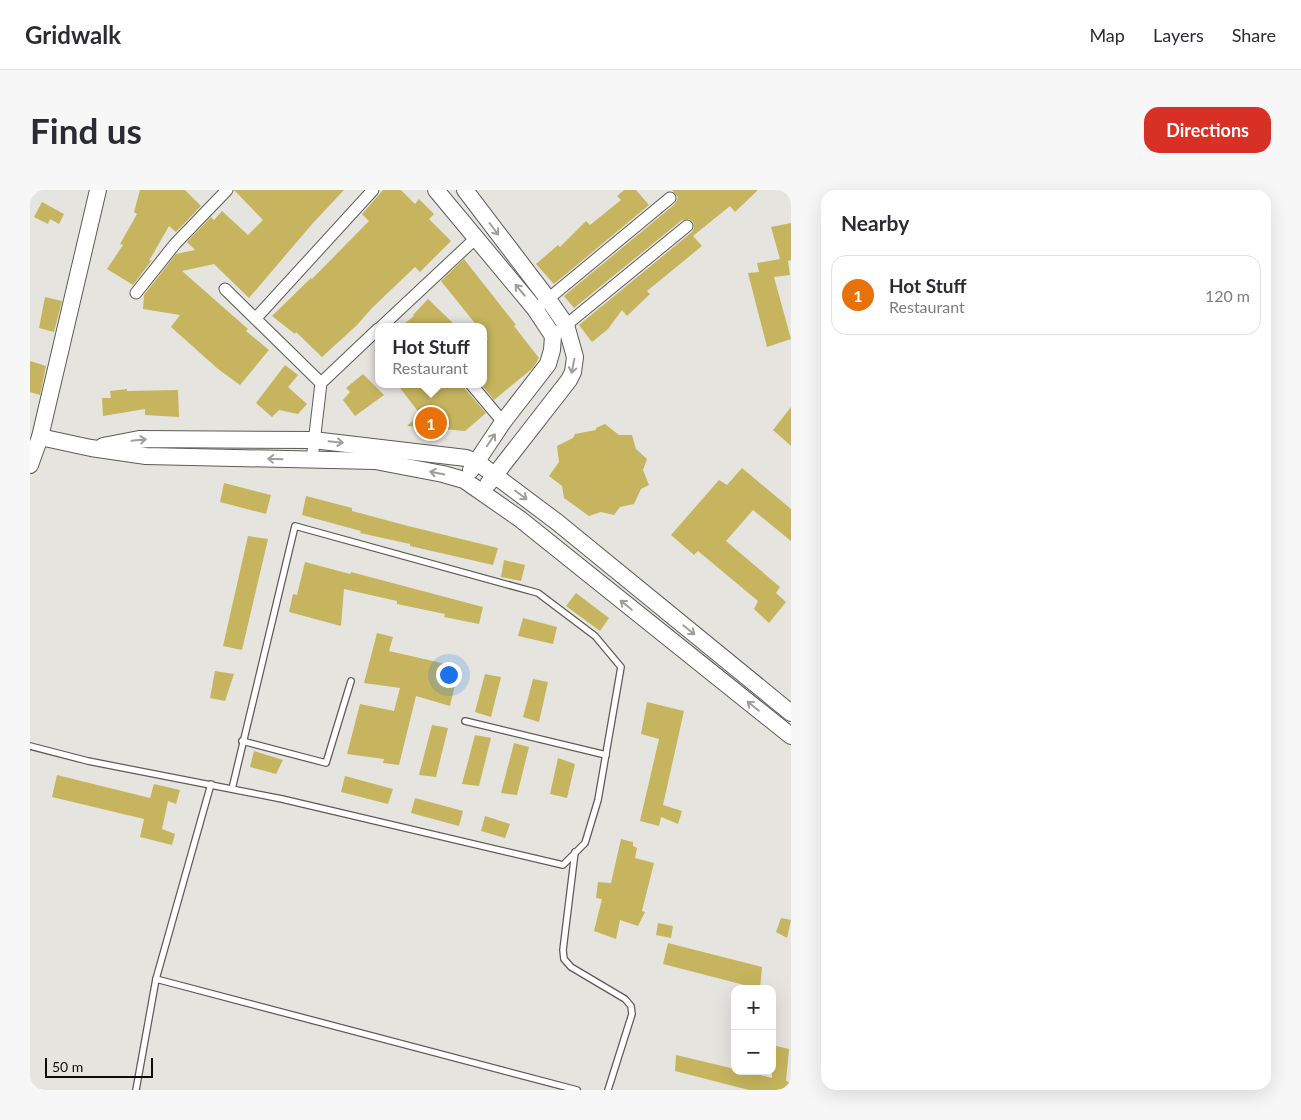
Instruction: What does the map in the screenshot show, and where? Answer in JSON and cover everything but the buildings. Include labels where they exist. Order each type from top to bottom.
[{"type":"street","points":[[30,463],[40,437],[98,190]]},
{"type":"street","points":[[256,318],[373,190]]},
{"type":"street","points":[[436,190],[476,238],[566,326],[575,357],[573,372],[569,380],[494,475],[483,493]]},
{"type":"street","points":[[464,480],[504,422],[548,364],[552,350],[552,336],[542,304],[465,190]]},
{"type":"street","points":[[136,293],[175,244],[223,191]]},
{"type":"street","points":[[542,304],[670,198]]},
{"type":"street","points":[[552,336],[686,226]]},
{"type":"street","points":[[385,323],[476,238]]},
{"type":"street","points":[[225,289],[320,383]]},
{"type":"street","points":[[312,460],[320,383],[375,333]]},
{"type":"street","points":[[474,388],[504,422]]},
{"type":"street","points":[[40,437],[91,448],[146,456],[375,461],[464,480],[520,519],[791,736]]},
{"type":"street","points":[[91,448],[139,439],[314,440],[459,456],[476,462],[557,522],[791,713]]},
{"type":"street","points":[[725,684],[737,669]]},
{"type":"lane","points":[[30,746],[88,761],[212,784],[232,789],[563,865],[585,843],[598,800],[621,667],[595,636],[538,593],[295,526],[232,789]]},
{"type":"lane","points":[[242,741],[326,763],[351,681]]},
{"type":"lane","points":[[465,721],[606,755]]},
{"type":"lane","points":[[136,1090],[156,979],[212,784]]},
{"type":"lane","points":[[575,852],[563,950],[564,959],[570,966],[625,999],[631,1006],[632,1014],[608,1090]]},
{"type":"lane","points":[[156,979],[577,1090]]},
{"type":"place","name":"Hot Stuff","points":[[431,423]]}]
